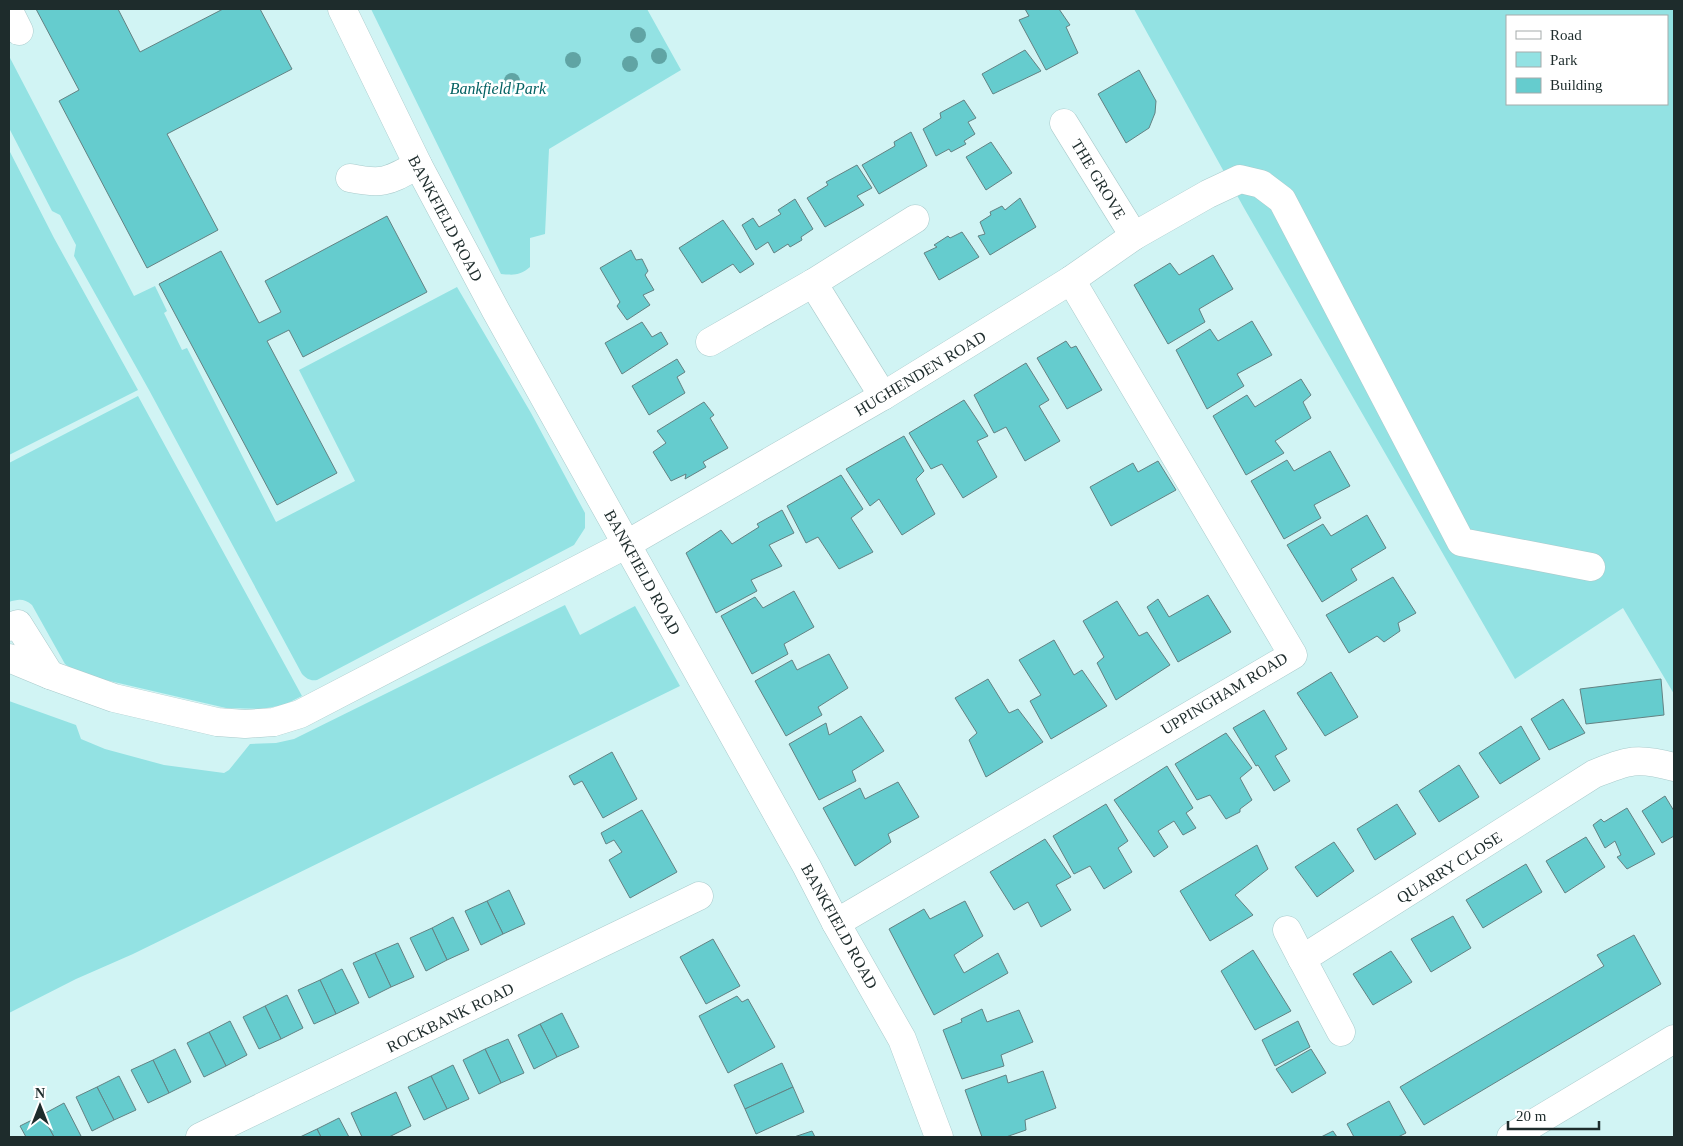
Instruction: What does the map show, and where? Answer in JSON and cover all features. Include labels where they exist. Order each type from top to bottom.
[{"type":"street","name":"BANKFIELD ROAD","points":[[342,9],[418,165],[496,311],[803,858],[836,923],[902,1039],[939,1137]]},
{"type":"street","name":"THE GROVE","points":[[1064,123],[1134,236]]},
{"type":"street","points":[[350,178],[372,182],[390,180],[418,165]]},
{"type":"street","name":"HUGHENDEN ROAD","points":[[9,658],[114,698],[217,722],[246,724],[274,722],[300,714],[627,544],[882,396],[1071,280],[1134,236],[1208,194],[1240,179],[1261,184],[1282,200],[1461,542],[1591,567]]},
{"type":"street","points":[[710,342],[813,282],[915,219]]},
{"type":"street","name":"UPPINGHAM ROAD","points":[[836,923],[1293,655],[1071,280]]},
{"type":"street","points":[[813,282],[882,396]]},
{"type":"street","points":[[9,627],[18,624],[50,675]]},
{"type":"street","name":"QUARRY CLOSE","points":[[1302,959],[1594,774],[1623,762],[1649,760],[1674,766]]},
{"type":"street","name":"ROCKBANK ROAD","points":[[200,1137],[699,896]]},
{"type":"street","points":[[1287,930],[1342,1032]]},
{"type":"street","points":[[1511,1137],[1674,1039]]},
{"type":"green space","name":"Bankfield Park","points":[[371,9],[647,9],[681,70],[549,149],[545,234],[530,238],[530,267],[516,274],[501,274]]},
{"type":"green space","points":[[1134,9],[1674,9],[1674,694],[1623,608],[1515,679],[1244,208]]},
{"type":"green space","points":[[9,56],[134,296],[155,286],[167,311],[164,313],[182,350],[187,348],[276,522],[355,481],[299,370],[457,287],[531,413],[585,513],[585,528],[574,545],[317,680],[310,680],[305,677],[74,256],[76,245],[60,215],[52,211],[9,128]]},
{"type":"green space","points":[[9,150],[54,238],[138,390],[9,455]]},
{"type":"green space","points":[[138,396],[302,696],[284,705],[261,709],[226,708],[101,679],[72,669],[65,664],[32,605],[21,600],[9,602],[9,463]]},
{"type":"green space","points":[[565,605],[580,635],[635,606],[680,686],[9,1013],[9,701],[76,725],[81,739],[105,749],[164,765],[224,773],[229,770],[250,744],[276,743],[294,739]]},
{"type":"building","points":[[36,9],[118,9],[140,52],[223,9],[260,9],[292,69],[167,134],[218,230],[147,268],[59,101],[79,90]]},
{"type":"building","points":[[1025,9],[1059,9],[1070,25],[1066,27],[1078,53],[1046,70],[1019,20],[1029,16]]},
{"type":"building","points":[[1025,50],[1041,71],[993,94],[982,74]]},
{"type":"building","points":[[1139,70],[1156,101],[1155,113],[1149,128],[1126,143],[1098,94]]},
{"type":"building","points":[[964,100],[976,118],[968,122],[975,134],[964,141],[966,144],[951,152],[949,149],[936,156],[923,129],[941,118],[940,113]]},
{"type":"building","points":[[911,132],[927,166],[879,194],[862,165],[895,146],[894,142]]},
{"type":"building","points":[[991,142],[1012,173],[986,190],[966,157]]},
{"type":"building","points":[[857,165],[872,188],[857,196],[864,205],[825,227],[807,198],[828,185],[826,182]]},
{"type":"building","points":[[1020,198],[1036,227],[990,255],[978,236],[985,234],[980,222],[991,215],[990,212],[1002,206],[1005,210]]},
{"type":"building","points":[[795,199],[813,229],[801,237],[802,240],[790,247],[788,244],[774,253],[768,242],[756,250],[742,225],[753,218],[759,227],[781,214],[778,210]]},
{"type":"building","points":[[387,216],[427,292],[303,357],[289,330],[267,341],[337,473],[277,505],[159,284],[221,251],[259,323],[281,312],[265,281]]},
{"type":"building","points":[[723,220],[754,264],[740,273],[733,264],[702,283],[679,248]]},
{"type":"building","points":[[962,232],[979,257],[939,280],[924,253],[937,247],[934,245],[948,236],[950,238]]},
{"type":"building","points":[[631,250],[636,260],[642,259],[648,271],[645,275],[654,290],[643,295],[650,305],[627,320],[617,306],[620,302],[600,268]]},
{"type":"building","points":[[1213,255],[1233,289],[1199,309],[1205,322],[1168,344],[1134,285],[1170,263],[1179,275]]},
{"type":"building","points":[[1252,321],[1272,355],[1237,374],[1244,386],[1207,409],[1176,350],[1210,329],[1218,341]]},
{"type":"building","points":[[642,322],[652,337],[661,332],[668,344],[622,374],[605,343]]},
{"type":"building","points":[[1066,341],[1071,348],[1076,346],[1102,390],[1067,409],[1037,358]]},
{"type":"building","points":[[677,359],[685,372],[677,377],[685,393],[649,415],[632,386]]},
{"type":"building","points":[[1026,363],[1049,400],[1039,406],[1060,441],[1025,461],[1006,427],[994,433],[974,395]]},
{"type":"building","points":[[1301,379],[1311,395],[1303,402],[1311,418],[1275,441],[1284,453],[1246,475],[1213,416],[1247,395],[1255,407]]},
{"type":"building","points":[[964,400],[988,436],[977,441],[997,477],[963,498],[942,464],[931,469],[909,433]]},
{"type":"building","points":[[704,402],[714,415],[710,418],[728,448],[703,462],[706,467],[685,479],[686,474],[671,481],[653,452],[666,443],[657,431]]},
{"type":"building","points":[[904,436],[924,471],[916,479],[935,514],[902,535],[879,499],[870,506],[846,469]]},
{"type":"building","points":[[1330,451],[1350,486],[1314,505],[1321,518],[1284,539],[1251,481],[1287,460],[1294,471]]},
{"type":"building","points":[[1158,461],[1176,490],[1111,526],[1090,487],[1133,463],[1138,472]]},
{"type":"building","points":[[841,475],[863,509],[851,518],[873,552],[839,569],[818,537],[806,543],[787,506]]},
{"type":"building","points":[[782,510],[794,533],[769,545],[782,566],[751,580],[757,591],[716,613],[686,553],[721,530],[732,544],[759,527],[757,524]]},
{"type":"building","points":[[1367,515],[1386,548],[1351,569],[1357,580],[1322,602],[1287,545],[1323,524],[1331,536]]},
{"type":"building","points":[[1393,577],[1416,613],[1398,623],[1400,631],[1384,642],[1377,636],[1349,653],[1326,615]]},
{"type":"building","points":[[794,591],[814,627],[784,644],[788,654],[752,674],[721,616],[755,597],[763,608]]},
{"type":"building","points":[[1208,595],[1231,632],[1178,662],[1147,607],[1158,599],[1169,617]]},
{"type":"building","points":[[1117,601],[1139,636],[1147,632],[1170,665],[1116,700],[1097,663],[1104,657],[1083,621]]},
{"type":"building","points":[[1054,640],[1074,675],[1082,670],[1107,706],[1051,739],[1030,701],[1041,695],[1019,660]]},
{"type":"building","points":[[829,654],[848,688],[818,707],[822,715],[786,736],[755,681],[792,660],[797,670]]},
{"type":"building","points":[[1331,672],[1358,717],[1325,736],[1297,693]]},
{"type":"building","points":[[988,679],[1009,713],[1018,709],[1043,742],[986,777],[969,740],[977,733],[955,698]]},
{"type":"building","points":[[1661,679],[1664,715],[1586,724],[1580,689]]},
{"type":"building","points":[[1563,699],[1585,733],[1549,750],[1531,719]]},
{"type":"building","points":[[1264,710],[1287,749],[1275,756],[1290,781],[1274,791],[1233,728]]},
{"type":"building","points":[[861,716],[884,751],[852,771],[856,781],[819,800],[789,744],[826,723],[829,735]]},
{"type":"building","points":[[1521,726],[1540,759],[1500,784],[1479,753]]},
{"type":"building","points":[[1226,733],[1252,768],[1240,778],[1252,800],[1240,809],[1240,812],[1226,819],[1210,795],[1197,800],[1175,764]]},
{"type":"building","points":[[612,752],[637,799],[603,818],[582,781],[574,785],[569,776]]},
{"type":"building","points":[[1459,765],[1479,797],[1439,822],[1419,791]]},
{"type":"building","points":[[1167,766],[1193,808],[1186,813],[1196,828],[1183,835],[1174,821],[1158,831],[1168,847],[1154,857],[1114,800]]},
{"type":"building","points":[[898,782],[919,817],[888,834],[891,842],[855,866],[823,808],[860,788],[865,799]]},
{"type":"building","points":[[1665,796],[1674,811],[1674,836],[1662,843],[1642,811]]},
{"type":"building","points":[[1106,804],[1128,841],[1118,848],[1132,872],[1104,889],[1090,866],[1074,874],[1053,836]]},
{"type":"building","points":[[1397,804],[1416,834],[1375,860],[1357,829]]},
{"type":"building","points":[[1627,808],[1655,854],[1627,869],[1617,857],[1621,855],[1615,841],[1605,848],[1593,825],[1601,819],[1604,822]]},
{"type":"building","points":[[642,810],[677,872],[630,898],[609,860],[622,852],[614,840],[606,844],[601,833]]},
{"type":"building","points":[[1586,837],[1605,867],[1565,893],[1546,861]]},
{"type":"building","points":[[1045,839],[1071,877],[1056,885],[1071,910],[1041,927],[1028,902],[1014,910],[990,872]]},
{"type":"building","points":[[1334,842],[1354,871],[1317,897],[1295,867]]},
{"type":"building","points":[[1257,845],[1268,869],[1235,895],[1253,915],[1210,941],[1180,891]]},
{"type":"building","points":[[1526,864],[1542,892],[1483,928],[1466,900]]},
{"type":"building","points":[[509,890],[525,924],[503,934],[487,901]]},
{"type":"building","points":[[487,901],[503,934],[481,945],[465,911]]},
{"type":"building","points":[[965,901],[983,936],[954,955],[964,973],[998,953],[1008,973],[934,1015],[889,929],[924,909],[930,919]]},
{"type":"building","points":[[1453,916],[1471,948],[1431,972],[1411,939]]},
{"type":"building","points":[[453,917],[469,950],[447,960],[432,928]]},
{"type":"building","points":[[432,928],[447,960],[426,971],[410,938]]},
{"type":"building","points":[[1634,935],[1661,984],[1424,1125],[1400,1087],[1604,966],[1597,955]]},
{"type":"building","points":[[713,939],[740,986],[706,1004],[680,957]]},
{"type":"building","points":[[398,943],[414,977],[391,987],[375,953]]},
{"type":"building","points":[[1253,950],[1291,1011],[1255,1030],[1221,971]]},
{"type":"building","points":[[1391,951],[1412,982],[1373,1005],[1353,974]]},
{"type":"building","points":[[375,953],[391,987],[369,998],[353,963]]},
{"type":"building","points":[[342,969],[359,1003],[336,1014],[320,980]]},
{"type":"building","points":[[320,980],[336,1014],[314,1024],[298,990]]},
{"type":"building","points":[[287,995],[303,1028],[281,1039],[265,1006]]},
{"type":"building","points":[[737,996],[742,1002],[748,999],[775,1047],[728,1073],[699,1016]]},
{"type":"building","points":[[265,1006],[281,1039],[259,1049],[243,1017]]},
{"type":"building","points":[[982,1009],[987,1022],[1019,1010],[1033,1042],[1001,1055],[1004,1066],[962,1079],[943,1030],[962,1022],[961,1019]]},
{"type":"building","points":[[562,1013],[579,1047],[557,1057],[540,1024]]},
{"type":"building","points":[[230,1021],[247,1055],[226,1066],[209,1032]]},
{"type":"building","points":[[1298,1021],[1310,1047],[1275,1066],[1262,1040]]},
{"type":"building","points":[[540,1024],[557,1057],[534,1069],[518,1035]]},
{"type":"building","points":[[209,1032],[226,1066],[204,1077],[187,1043]]},
{"type":"building","points":[[508,1039],[524,1073],[501,1083],[485,1049]]},
{"type":"building","points":[[175,1049],[191,1082],[169,1093],[153,1060]]},
{"type":"building","points":[[485,1049],[501,1083],[479,1094],[463,1060]]},
{"type":"building","points":[[1311,1049],[1326,1073],[1292,1093],[1276,1069]]},
{"type":"building","points":[[153,1060],[169,1093],[148,1103],[131,1070]]},
{"type":"building","points":[[782,1063],[793,1087],[745,1109],[734,1085]]},
{"type":"building","points":[[453,1065],[469,1099],[447,1109],[431,1076]]},
{"type":"building","points":[[1043,1071],[1056,1108],[1025,1120],[1026,1130],[1006,1137],[982,1137],[965,1090],[1006,1075],[1008,1083]]},
{"type":"building","points":[[119,1076],[136,1110],[114,1120],[97,1087]]},
{"type":"building","points":[[431,1076],[447,1109],[424,1120],[408,1087]]},
{"type":"building","points":[[97,1087],[114,1120],[92,1131],[76,1097]]},
{"type":"building","points":[[793,1087],[804,1112],[756,1134],[745,1109]]},
{"type":"building","points":[[396,1092],[411,1126],[389,1137],[362,1137],[351,1113]]},
{"type":"building","points":[[1389,1101],[1406,1133],[1398,1137],[1354,1137],[1347,1124]]},
{"type":"building","points":[[64,1103],[81,1136],[79,1137],[54,1137],[42,1115]]},
{"type":"building","points":[[42,1115],[54,1137],[26,1137],[20,1126]]},
{"type":"building","points":[[339,1118],[349,1137],[321,1137],[317,1129]]},
{"type":"building","points":[[317,1129],[321,1137],[300,1137]]},
{"type":"building","points":[[812,1131],[815,1137],[794,1137]]},
{"type":"building","points":[[1333,1131],[1337,1137],[1321,1137]]}]
